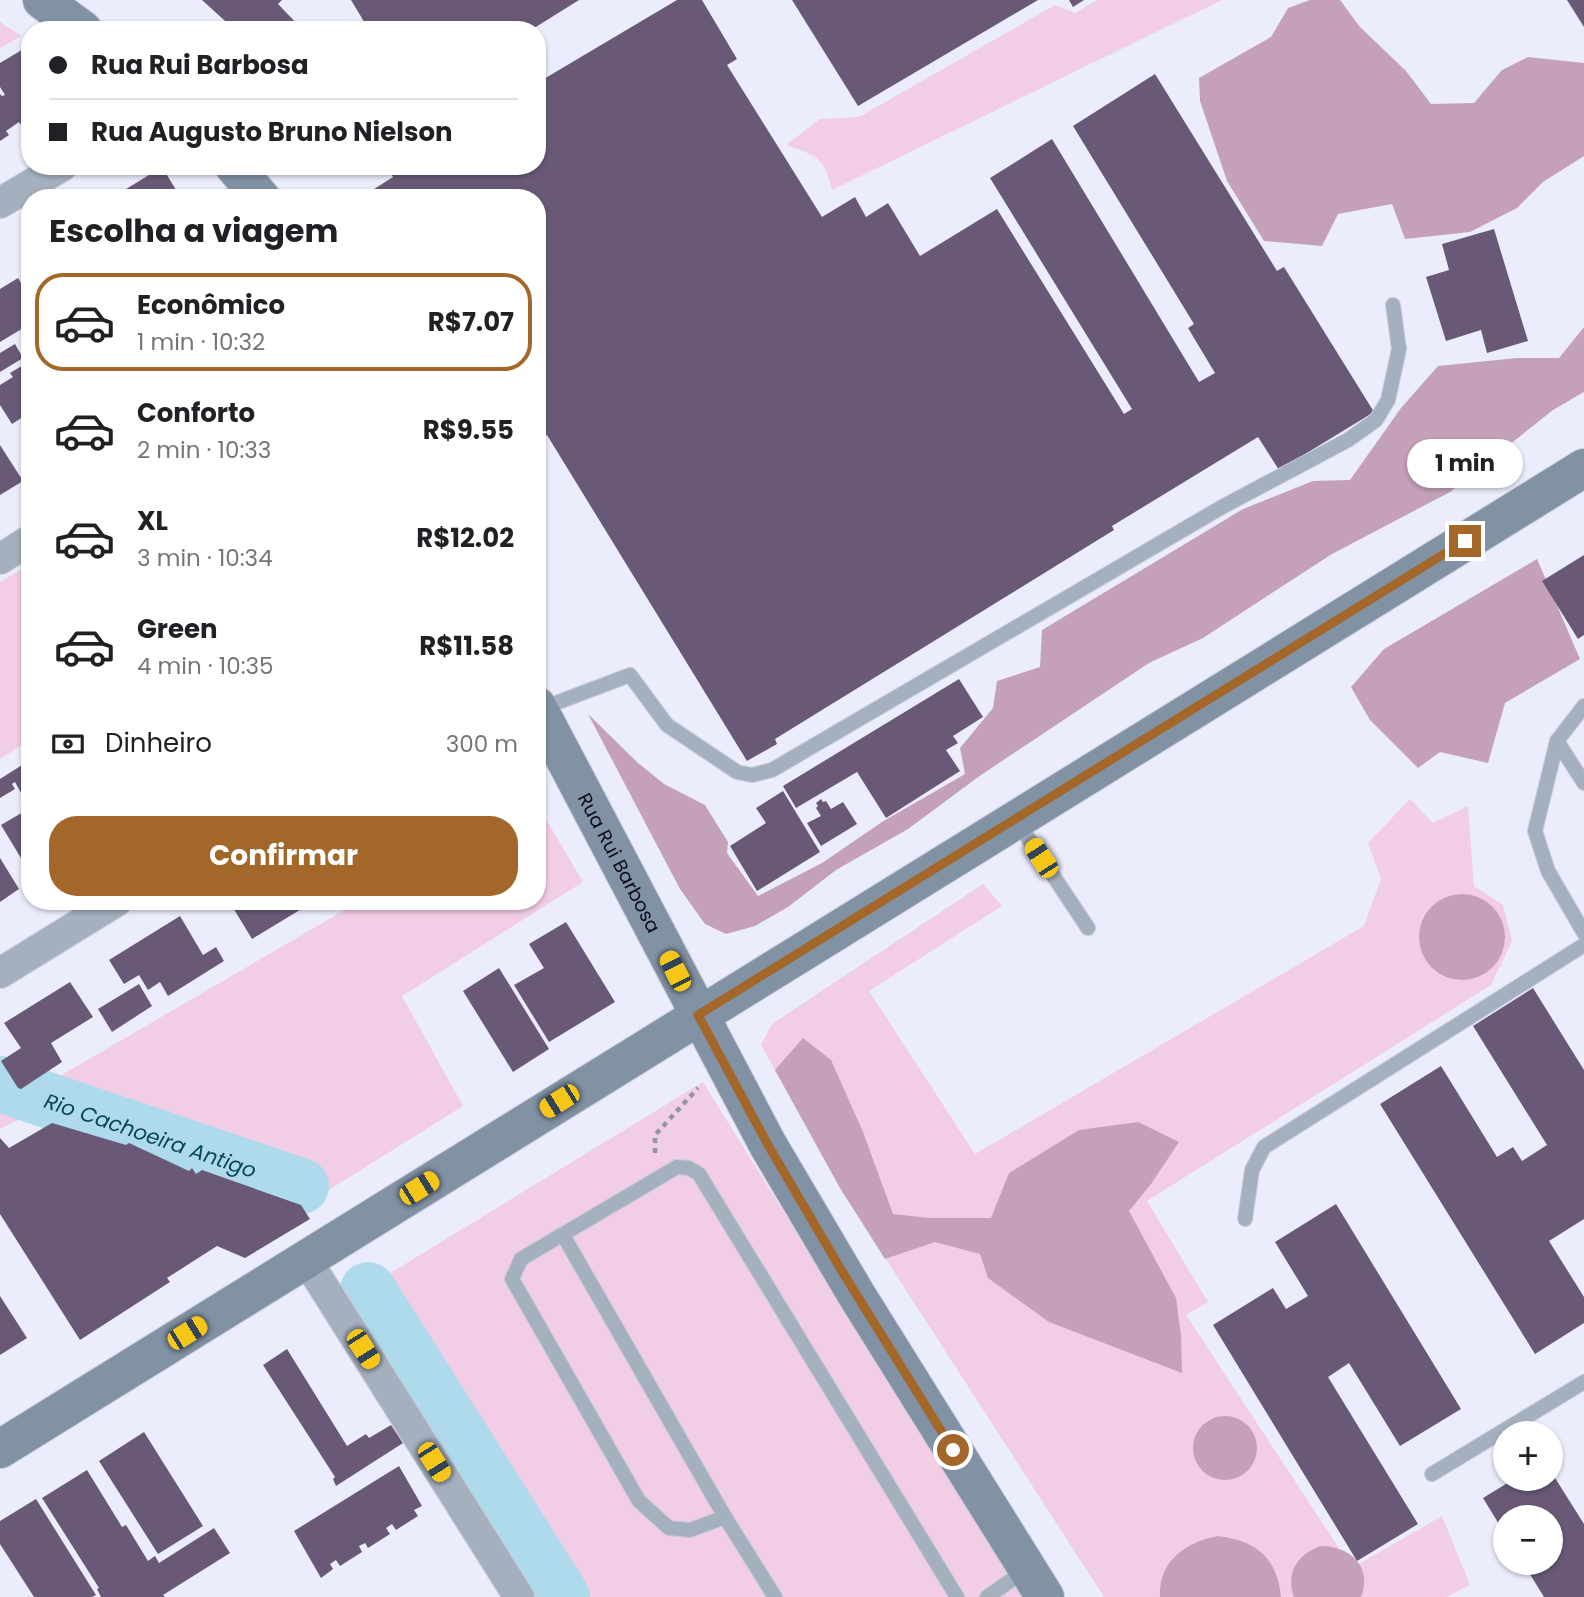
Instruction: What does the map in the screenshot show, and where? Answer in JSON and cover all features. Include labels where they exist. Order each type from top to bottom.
[{"type":"main road","points":[[42,0],[71,21]]},
{"type":"main road","points":[[242,175],[253,189]]},
{"type":"main road","points":[[0,1449],[1584,468]]},
{"type":"main road","name":"Rua Rui Barbosa","points":[[546,723],[768,1145],[856,1294],[1036,1583]]},
{"type":"street","points":[[23,189],[47,175]]},
{"type":"street","points":[[0,203],[21,190]]},
{"type":"street","points":[[0,559],[21,546]]},
{"type":"street","points":[[0,973],[102,910]]},
{"type":"street","points":[[306,1259],[519,1597]]},
{"type":"lane","points":[[546,705],[630,675],[667,725],[687,739],[737,772],[752,775],[772,770],[1222,507],[1348,440],[1376,419],[1388,400],[1399,349],[1393,305]]},
{"type":"lane","points":[[1584,706],[1557,741],[1535,831],[1548,871],[1584,933]]},
{"type":"lane","points":[[1557,741],[1584,783]]},
{"type":"lane","points":[[1015,819],[1088,928]]},
{"type":"lane","points":[[1245,1219],[1252,1170],[1265,1147],[1584,945]]},
{"type":"lane","points":[[726,1517],[690,1530],[669,1528],[639,1501],[512,1279],[521,1259],[677,1167],[689,1168],[699,1174],[957,1597]]},
{"type":"lane","points":[[563,1235],[775,1597]]},
{"type":"lane","points":[[1432,1474],[1584,1382]]},
{"type":"lane","points":[[987,1597],[1036,1583]]},
{"type":"path","points":[[656,1179],[655,1135],[696,1089],[728,1070]]},
{"type":"shaded area","points":[[1097,0],[1222,0],[832,190],[826,171],[818,159],[786,145],[820,119],[859,117],[1055,5],[1075,13]]},
{"type":"shaded area","points":[[1310,0],[1340,0],[1360,27],[1406,71],[1431,104],[1474,103],[1502,70],[1528,57],[1584,63],[1584,156],[1543,182],[1517,208],[1470,232],[1405,239],[1392,204],[1338,214],[1322,246],[1264,241],[1227,181],[1200,101],[1199,78],[1271,37],[1288,8]]},
{"type":"shaded area","points":[[0,22],[21,37],[0,48]]},
{"type":"shaded area","points":[[1584,327],[1584,392],[1553,410],[1450,492],[1332,554],[1203,638],[1149,663],[981,775],[908,829],[836,870],[788,907],[755,926],[726,934],[705,924],[680,889],[588,714],[637,762],[664,784],[705,805],[728,842],[727,853],[758,896],[822,863],[882,822],[965,774],[960,748],[993,708],[997,681],[1040,667],[1042,630],[1243,509],[1313,481],[1350,480],[1401,408],[1438,366],[1517,358],[1559,358]]},
{"type":"shaded area","points":[[1537,559],[1580,659],[1505,703],[1488,763],[1440,752],[1418,768],[1370,720],[1351,687],[1384,649]]},
{"type":"shaded area","points":[[21,569],[21,746],[0,759],[0,582]]},
{"type":"shaded area","points":[[1410,799],[1433,823],[1468,806],[1474,886],[1503,905],[1512,941],[1491,985],[1147,1201],[1208,1302],[1186,1315],[1352,1568],[1442,1516],[1470,1585],[1446,1597],[1104,1597],[840,1188],[761,1045],[772,1024],[983,884],[1002,906],[869,991],[975,1154],[1364,926],[1381,879],[1368,843]]},
{"type":"shaded area","points":[[546,819],[583,882],[546,905]]},
{"type":"shaded area","points":[[1462,894],[1479,897],[1493,906],[1502,920],[1505,937],[1502,954],[1493,968],[1479,977],[1462,980],[1445,977],[1431,968],[1422,954],[1419,937],[1422,920],[1431,906],[1445,897]]},
{"type":"shaded area","points":[[345,910],[539,910],[402,996],[463,1106],[305,1205],[37,1110],[0,1129],[0,1091],[11,1096],[60,1076]]},
{"type":"shaded area","points":[[803,1038],[831,1060],[863,1132],[893,1214],[930,1218],[991,1218],[1009,1173],[1079,1130],[1138,1122],[1179,1142],[1129,1211],[1176,1298],[1182,1373],[1049,1322],[988,1278],[980,1254],[935,1242],[885,1259],[840,1188],[775,1070]]},
{"type":"shaded area","points":[[703,1082],[1023,1597],[583,1597],[387,1275]]},
{"type":"shaded area","points":[[1225,1416],[1237,1418],[1248,1425],[1255,1436],[1255,1460],[1248,1471],[1237,1478],[1225,1480],[1213,1478],[1202,1471],[1195,1460],[1193,1448],[1195,1436],[1202,1425],[1213,1418]]},
{"type":"shaded area","points":[[1218,1536],[1243,1542],[1262,1553],[1275,1571],[1281,1597],[1160,1597],[1164,1573],[1176,1555],[1195,1543]]},
{"type":"shaded area","points":[[1321,1546],[1341,1550],[1356,1560],[1364,1576],[1361,1597],[1294,1597],[1291,1580],[1296,1565],[1306,1554]]},
{"type":"building","points":[[202,0],[282,0],[278,4],[294,21],[225,21]]},
{"type":"building","points":[[351,0],[579,0],[545,21],[364,21]]},
{"type":"building","points":[[677,0],[702,0],[737,59],[727,65],[822,217],[855,197],[866,217],[888,203],[920,256],[997,209],[1124,414],[1132,409],[990,178],[1052,139],[1199,382],[1215,373],[1188,328],[1194,324],[1073,126],[1155,74],[1277,271],[1284,267],[1374,412],[1279,470],[1258,437],[1112,526],[1114,530],[775,739],[777,744],[747,761],[546,436],[546,189],[374,189],[393,177],[392,175],[546,175],[546,78]]},
{"type":"building","points":[[792,0],[1038,0],[858,106]]},
{"type":"building","points":[[1069,0],[1084,0],[1073,7]]},
{"type":"building","points":[[1567,0],[1584,0],[1584,27]]},
{"type":"building","points":[[21,50],[21,125],[19,122],[6,131],[9,135],[0,141],[0,94],[5,95],[0,87],[0,63]]},
{"type":"building","points":[[149,175],[167,175],[175,189],[126,189]]},
{"type":"building","points":[[1494,229],[1528,341],[1487,353],[1481,330],[1446,341],[1426,277],[1449,270],[1442,244]]},
{"type":"building","points":[[18,278],[21,283],[21,329],[0,342],[0,289]]},
{"type":"building","points":[[15,344],[21,359],[0,372],[0,353]]},
{"type":"building","points":[[21,366],[21,418],[12,424],[0,405],[0,385],[13,377],[10,373]]},
{"type":"building","points":[[0,445],[21,478],[21,482],[0,495]]},
{"type":"building","points":[[1584,555],[1584,635],[1578,639],[1542,581]]},
{"type":"building","points":[[959,679],[983,717],[953,736],[958,743],[946,750],[960,771],[886,818],[857,772],[796,808],[783,786]]},
{"type":"building","points":[[21,766],[21,793],[15,782],[12,784],[15,789],[0,798],[0,779]]},
{"type":"building","points":[[783,791],[820,852],[757,891],[730,846],[766,823],[756,808]]},
{"type":"building","points":[[821,799],[826,801],[831,809],[843,802],[857,824],[821,846],[807,823],[821,816],[816,803]]},
{"type":"building","points":[[21,813],[21,858],[1,825]]},
{"type":"building","points":[[0,858],[19,889],[0,902]]},
{"type":"building","points":[[234,910],[300,910],[252,939]]},
{"type":"building","points":[[180,916],[203,955],[216,947],[224,961],[168,996],[160,982],[148,990],[139,975],[124,984],[109,960]]},
{"type":"building","points":[[566,922],[615,1002],[549,1042],[514,985],[544,968],[529,944]]},
{"type":"building","points":[[499,968],[549,1049],[513,1072],[463,991]]},
{"type":"building","points":[[70,982],[93,1017],[51,1043],[62,1062],[21,1089],[18,1088],[1,1061],[21,1048],[4,1023]]},
{"type":"building","points":[[139,984],[152,1006],[112,1032],[98,1009]]},
{"type":"building","points":[[1533,988],[1584,1070],[1584,1219],[1549,1241],[1584,1297],[1584,1323],[1535,1354],[1380,1104],[1441,1066],[1497,1157],[1513,1147],[1522,1161],[1547,1145],[1473,1026]]},
{"type":"building","points":[[52,1123],[126,1145],[129,1143],[189,1171],[192,1168],[196,1174],[202,1170],[301,1205],[310,1219],[245,1258],[217,1246],[167,1278],[170,1282],[80,1340],[0,1214],[0,1138],[9,1148]]},
{"type":"building","points":[[1336,1204],[1461,1409],[1400,1446],[1349,1363],[1328,1377],[1418,1524],[1357,1561],[1213,1325],[1273,1288],[1286,1309],[1308,1296],[1275,1242]]},
{"type":"building","points":[[0,1296],[27,1338],[0,1355]]},
{"type":"building","points":[[287,1349],[347,1446],[366,1434],[369,1438],[391,1425],[403,1443],[336,1486],[333,1479],[335,1477],[263,1365]]},
{"type":"building","points":[[144,1432],[203,1526],[158,1554],[99,1461]]},
{"type":"building","points":[[399,1466],[422,1506],[414,1510],[418,1516],[396,1530],[392,1524],[386,1528],[390,1534],[368,1548],[365,1543],[359,1546],[362,1552],[340,1566],[336,1560],[330,1564],[333,1569],[321,1578],[294,1531]]},
{"type":"building","points":[[87,1470],[122,1527],[126,1525],[148,1561],[155,1556],[159,1563],[214,1528],[230,1553],[163,1595],[165,1597],[101,1597],[97,1589],[99,1588],[42,1498]]},
{"type":"building","points":[[1494,1491],[1563,1491],[1584,1524],[1584,1597],[1544,1597],[1530,1575],[1563,1575],[1563,1505],[1493,1505],[1493,1514],[1483,1498]]},
{"type":"building","points":[[36,1499],[96,1595],[34,1597],[0,1544],[0,1521]]},
{"type":"waterway","name":"Rio Cachoeira Antigo","points":[[0,1084],[301,1186]]},
{"type":"waterway","name":"Rio Cachoeira Antigo","points":[[368,1290],[562,1597]]},
{"type":"route","points":[[953,1450],[843,1273],[768,1145],[698,1015],[1465,541]]}]
